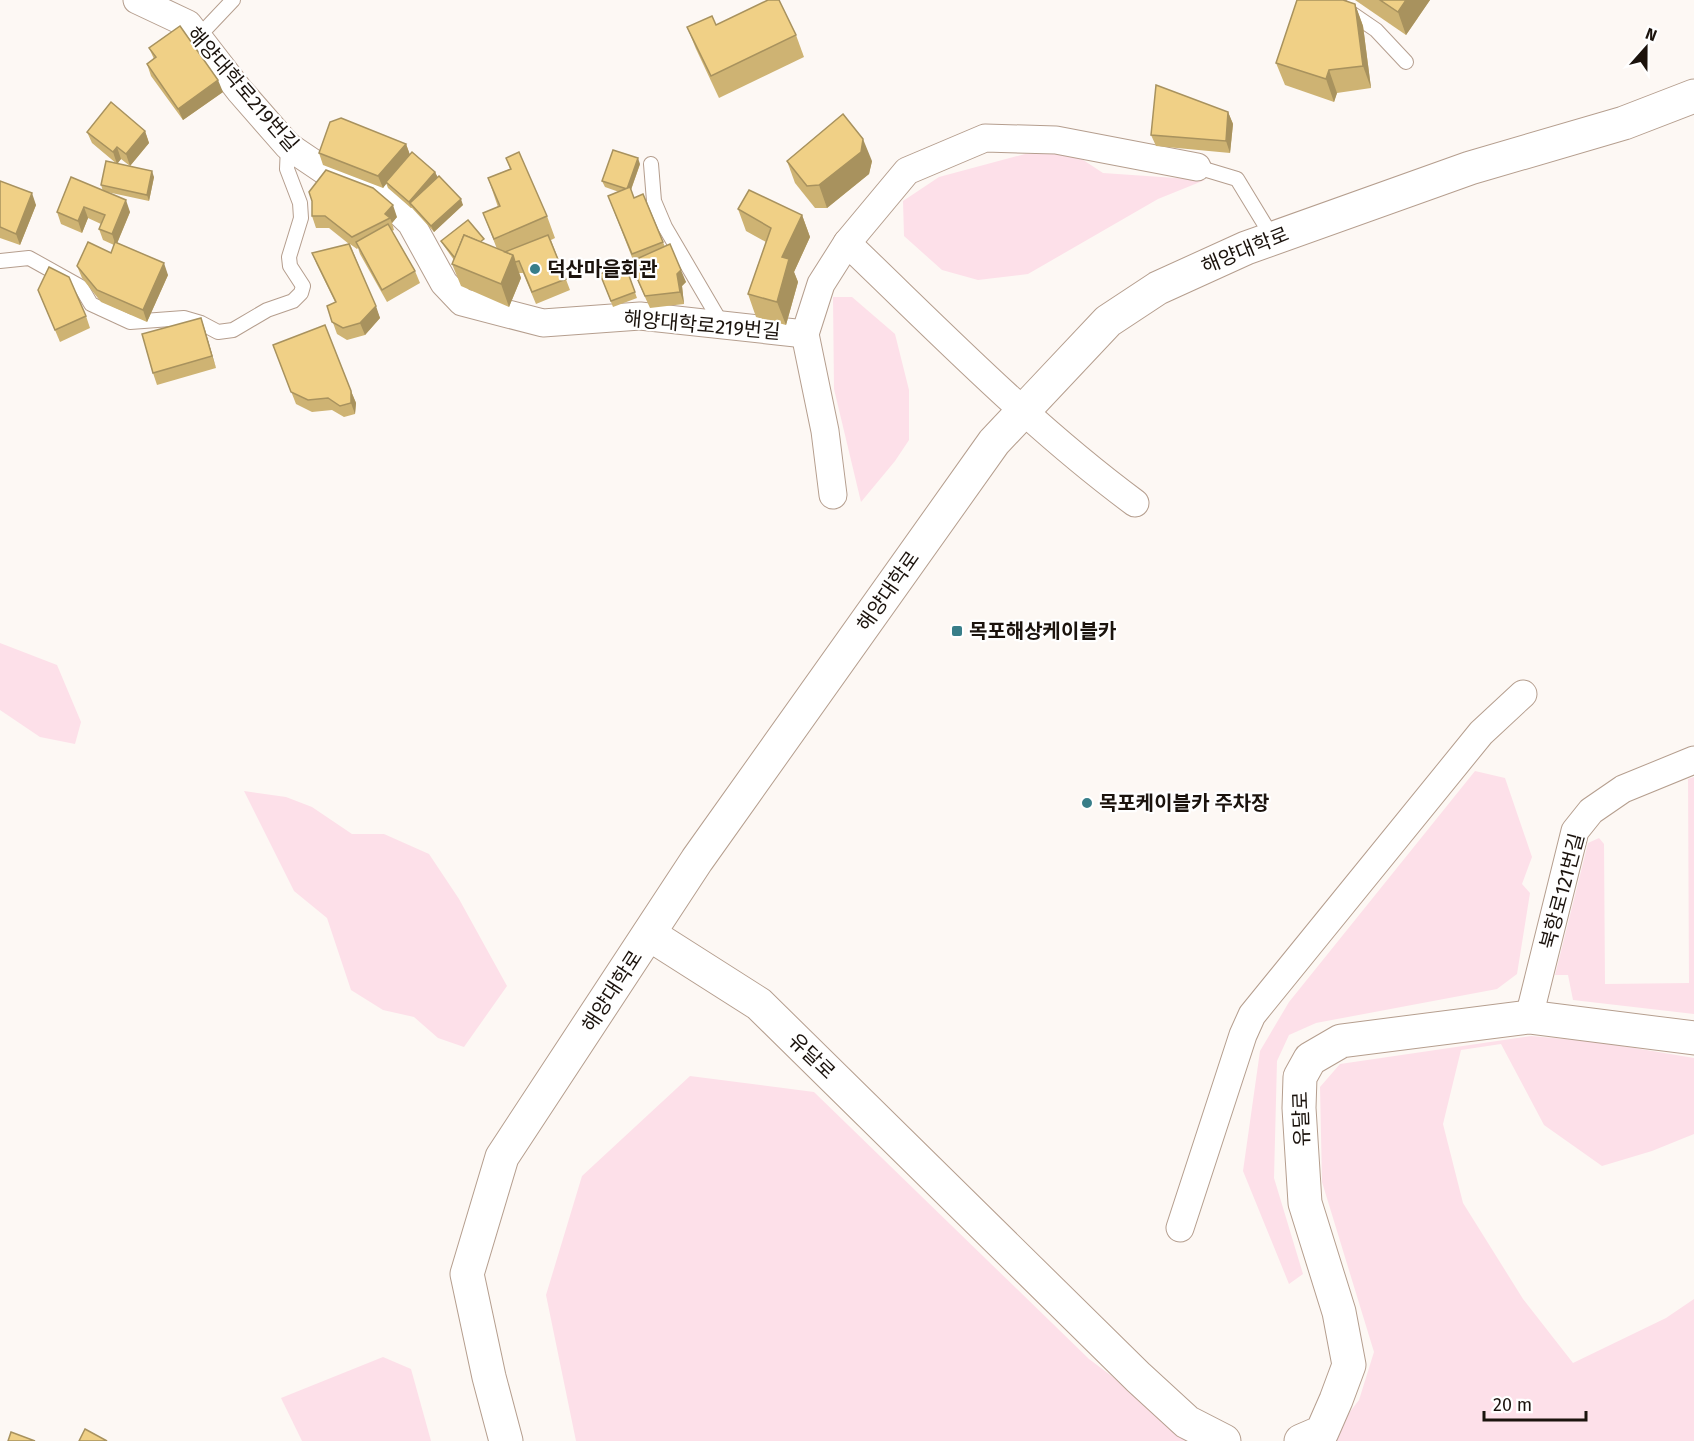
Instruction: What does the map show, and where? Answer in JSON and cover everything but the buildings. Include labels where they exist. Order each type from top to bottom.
[{"type":"street","name":"해양대학로219번길","points":[[137,0],[188,24],[239,90],[288,146],[328,173],[382,195],[411,223],[444,283],[462,302],[543,323],[640,316],[805,334],[821,284],[847,243],[907,171],[984,138],[1056,140],[1197,167]]},
{"type":"street","name":"해양대학로","points":[[506,1441],[489,1377],[467,1274],[502,1157],[697,860],[994,442],[1108,321],[1158,288],[1273,238],[1470,168],[1624,123],[1694,96]]},
{"type":"street","points":[[847,243],[1022,411],[1092,471],[1135,503]]},
{"type":"street","points":[[805,334],[825,431],[833,495]]},
{"type":"street","points":[[1180,1228],[1205,1146],[1252,1015],[1481,733],[1523,694]]},
{"type":"street","name":"북항로121번길","points":[[1529,1017],[1575,831],[1591,811],[1623,789],[1694,760]]},
{"type":"street","name":"유달로","points":[[649,934],[759,1004],[1138,1377],[1187,1422],[1224,1441]]},
{"type":"street","name":"유달로","points":[[1301,1441],[1322,1432],[1349,1365],[1339,1312],[1305,1203],[1299,1108],[1300,1077],[1310,1059],[1341,1041],[1529,1017],[1694,1038]]},
{"type":"lane","points":[[198,37],[233,0]]},
{"type":"lane","points":[[1332,0],[1376,30],[1406,62]]},
{"type":"lane","points":[[0,261],[29,258],[81,287],[91,304],[130,322],[184,318],[201,323],[218,332],[233,330],[267,310],[293,301],[301,293],[303,286],[290,266],[289,257],[301,218],[300,203],[287,170],[288,146]]},
{"type":"lane","points":[[651,164],[654,201],[665,227],[723,326]]},
{"type":"lane","points":[[1197,167],[1237,179],[1273,238]]},
{"type":"shaded area","points":[[1071,152],[1103,173],[1205,180],[1158,199],[1028,274],[978,280],[942,270],[904,236],[903,201],[939,177],[1025,154]]},
{"type":"shaded area","points":[[833,297],[852,297],[895,334],[909,390],[909,440],[861,502],[834,389]]},
{"type":"shaded area","points":[[0,643],[57,665],[81,722],[75,744],[40,737],[0,710]]},
{"type":"shaded area","points":[[1475,771],[1505,778],[1532,857],[1522,884],[1530,893],[1517,974],[1497,989],[1316,1023],[1289,1035],[1277,1061],[1274,1178],[1303,1274],[1289,1284],[1243,1171],[1260,1051],[1289,1002]]},
{"type":"shaded area","points":[[1694,777],[1694,1014],[1573,1000],[1568,975],[1555,975],[1588,843],[1599,838],[1604,844],[1605,984],[1689,983],[1688,779]]},
{"type":"shaded area","points":[[244,791],[286,797],[312,807],[352,834],[384,834],[429,854],[459,899],[507,986],[464,1047],[438,1038],[414,1017],[383,1010],[351,990],[327,918],[294,891]]},
{"type":"shaded area","points":[[1531,1036],[1599,1042],[1694,1058],[1694,1134],[1652,1151],[1602,1166],[1544,1125],[1501,1044],[1461,1050],[1443,1124],[1463,1203],[1523,1299],[1573,1363],[1666,1318],[1694,1299],[1694,1441],[1325,1441],[1359,1400],[1374,1352],[1322,1182],[1320,1087],[1340,1064]]},
{"type":"shaded area","points":[[690,1076],[814,1092],[1089,1359],[1198,1441],[576,1441],[546,1295],[582,1176]]},
{"type":"shaded area","points":[[383,1357],[411,1369],[431,1441],[302,1441],[281,1398]]},
{"type":"place","name":"덕산마을회관","points":[[535,269]]},
{"type":"place","name":"목포해상케이블카","points":[[957,631]]},
{"type":"place","name":"목포케이블카 주차장","points":[[1087,803]]}]
